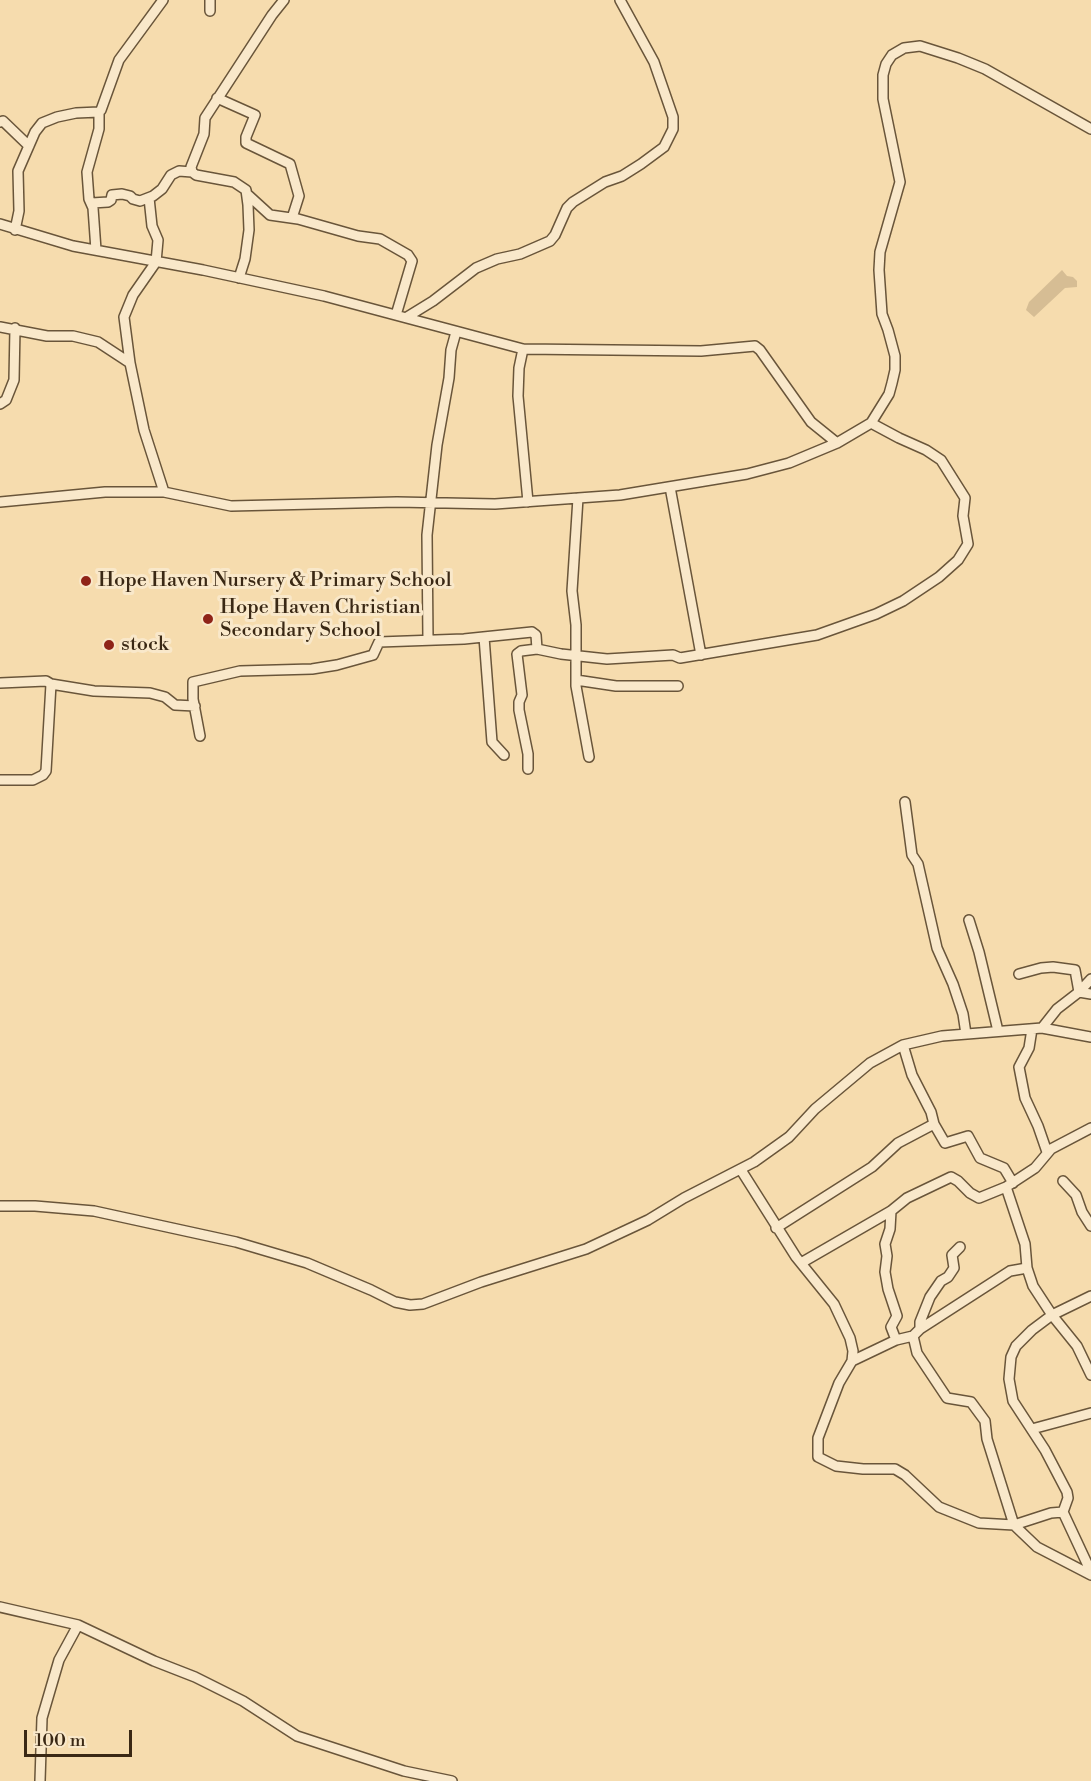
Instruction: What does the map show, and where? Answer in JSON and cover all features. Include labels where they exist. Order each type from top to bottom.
[{"type":"street","points":[[96,250],[87,172],[99,129],[99,112],[109,93],[112,75],[119,60],[163,0]]},
{"type":"street","points":[[210,0],[210,11]]},
{"type":"street","points":[[192,172],[191,167],[204,134],[205,118],[284,0]]},
{"type":"street","points":[[407,317],[433,301],[476,268],[497,259],[520,254],[550,241],[567,208],[573,202],[590,190],[641,164],[664,147],[673,129],[673,117],[654,62],[620,0]]},
{"type":"street","points":[[0,502],[105,492],[164,492],[231,506],[397,502],[495,504],[620,495],[769,469],[789,463],[837,443],[871,423],[889,394],[895,370],[895,356],[882,314],[879,270],[880,252],[900,182],[883,99],[883,75],[892,55],[904,48],[920,46],[958,58],[985,69],[1091,129]]},
{"type":"street","points":[[217,98],[255,115],[246,137],[246,143],[290,164],[299,196],[292,218]]},
{"type":"street","points":[[15,230],[19,211],[18,171],[35,132],[42,123],[75,113],[99,112]]},
{"type":"street","points":[[0,122],[3,121],[29,146]]},
{"type":"street","points":[[92,203],[108,202],[114,195],[130,196],[140,201],[149,198],[162,189],[171,175],[179,171],[192,172],[196,175],[234,182],[242,186],[246,194],[249,230],[245,259],[239,278]]},
{"type":"street","points":[[246,194],[270,215],[380,239],[408,255],[412,261],[396,315]]},
{"type":"street","points":[[149,198],[152,226],[158,240],[156,262],[124,312],[130,363],[144,430],[164,492]]},
{"type":"street","points":[[0,224],[15,230],[96,250],[324,296],[523,349],[701,351],[755,346],[811,422],[837,443]]},
{"type":"street","points":[[0,327],[15,328],[47,336],[73,336],[98,342],[130,363]]},
{"type":"street","points":[[0,404],[6,400],[14,380],[15,328]]},
{"type":"street","points":[[428,640],[427,535],[451,350],[456,332]]},
{"type":"street","points":[[523,349],[519,368],[518,396],[528,502]]},
{"type":"street","points":[[528,769],[528,754],[519,710],[522,695],[517,654],[521,651],[537,649],[576,657],[608,659],[673,655],[680,658],[817,635],[876,615],[903,601],[939,577],[958,560],[968,544],[963,516],[965,498],[955,482],[941,460],[871,423]]},
{"type":"street","points":[[670,487],[701,655]]},
{"type":"street","points":[[578,498],[572,591],[576,625],[577,693],[589,757]]},
{"type":"street","points":[[200,736],[192,684],[200,679],[240,671],[312,669],[369,657],[373,655],[379,642],[408,639],[484,637],[532,632],[536,634],[537,649]]},
{"type":"street","points":[[484,637],[492,742],[504,755]]},
{"type":"street","points":[[576,680],[616,686],[678,686]]},
{"type":"street","points":[[0,683],[46,681],[51,684],[94,691],[150,693],[165,697],[176,705],[195,706]]},
{"type":"street","points":[[0,780],[33,780],[44,776],[51,684]]},
{"type":"street","points":[[905,802],[912,855],[918,864],[937,948],[953,984],[966,1034]]},
{"type":"street","points":[[969,920],[998,1031]]},
{"type":"street","points":[[1019,974],[1053,967],[1075,970],[1079,992]]},
{"type":"street","points":[[1047,1152],[1025,1098],[1019,1067],[1037,1028],[1091,979]]},
{"type":"street","points":[[1079,992],[1091,994]]},
{"type":"street","points":[[0,1206],[35,1206],[94,1212],[236,1242],[307,1263],[394,1302],[410,1305],[423,1304],[481,1282],[586,1249],[648,1220],[684,1198],[741,1170],[789,1137],[814,1110],[870,1063],[903,1045],[935,1037],[1037,1028],[1091,1037]]},
{"type":"street","points":[[903,1045],[912,1075],[945,1143],[968,1136],[980,1158],[1004,1168],[1025,1244],[1027,1268],[1033,1286],[1052,1316],[1077,1346],[1091,1375]]},
{"type":"street","points":[[776,1228],[872,1167],[898,1143],[934,1124]]},
{"type":"street","points":[[801,1263],[891,1212],[907,1197],[951,1177],[979,1198],[1009,1185],[1035,1168],[1047,1152],[1091,1128]]},
{"type":"street","points":[[741,1170],[776,1228],[834,1304],[850,1338],[852,1361],[839,1383],[818,1438],[818,1457],[836,1466],[895,1469],[906,1475],[939,1507],[979,1523],[1014,1525],[1051,1513],[1063,1512]]},
{"type":"street","points":[[1063,1180],[1076,1195],[1082,1212],[1091,1226]]},
{"type":"street","points":[[891,1212],[890,1229],[885,1244],[887,1256],[885,1272],[897,1316],[891,1327],[896,1340]]},
{"type":"street","points":[[920,1329],[920,1322],[930,1297],[954,1268],[952,1255],[960,1247]]},
{"type":"street","points":[[852,1361],[896,1340],[913,1336],[920,1329],[1010,1271],[1027,1268]]},
{"type":"street","points":[[1091,1296],[1052,1316],[1032,1330],[1016,1346],[1011,1357],[1010,1379],[1013,1401],[1032,1429],[1067,1492],[1068,1498],[1063,1512],[1091,1573]]},
{"type":"street","points":[[913,1336],[917,1353],[947,1398],[971,1402],[985,1421],[987,1439],[1014,1525],[1037,1547],[1091,1573]]},
{"type":"street","points":[[1032,1429],[1091,1413]]},
{"type":"street","points":[[0,1607],[78,1625],[243,1701],[297,1736],[404,1771],[452,1781]]},
{"type":"street","points":[[40,1781],[42,1718],[59,1660],[78,1625]]},
{"type":"shaded area","points":[[1062,270],[1067,276],[1077,281],[1077,287],[1065,288],[1034,317],[1026,310],[1029,302]]},
{"type":"place","name":"Hope Haven Nursery & Primary School","points":[[86,581]]},
{"type":"place","name":"Hope Haven Christian Secondary School","points":[[208,619]]},
{"type":"place","name":"stock","points":[[109,645]]}]
